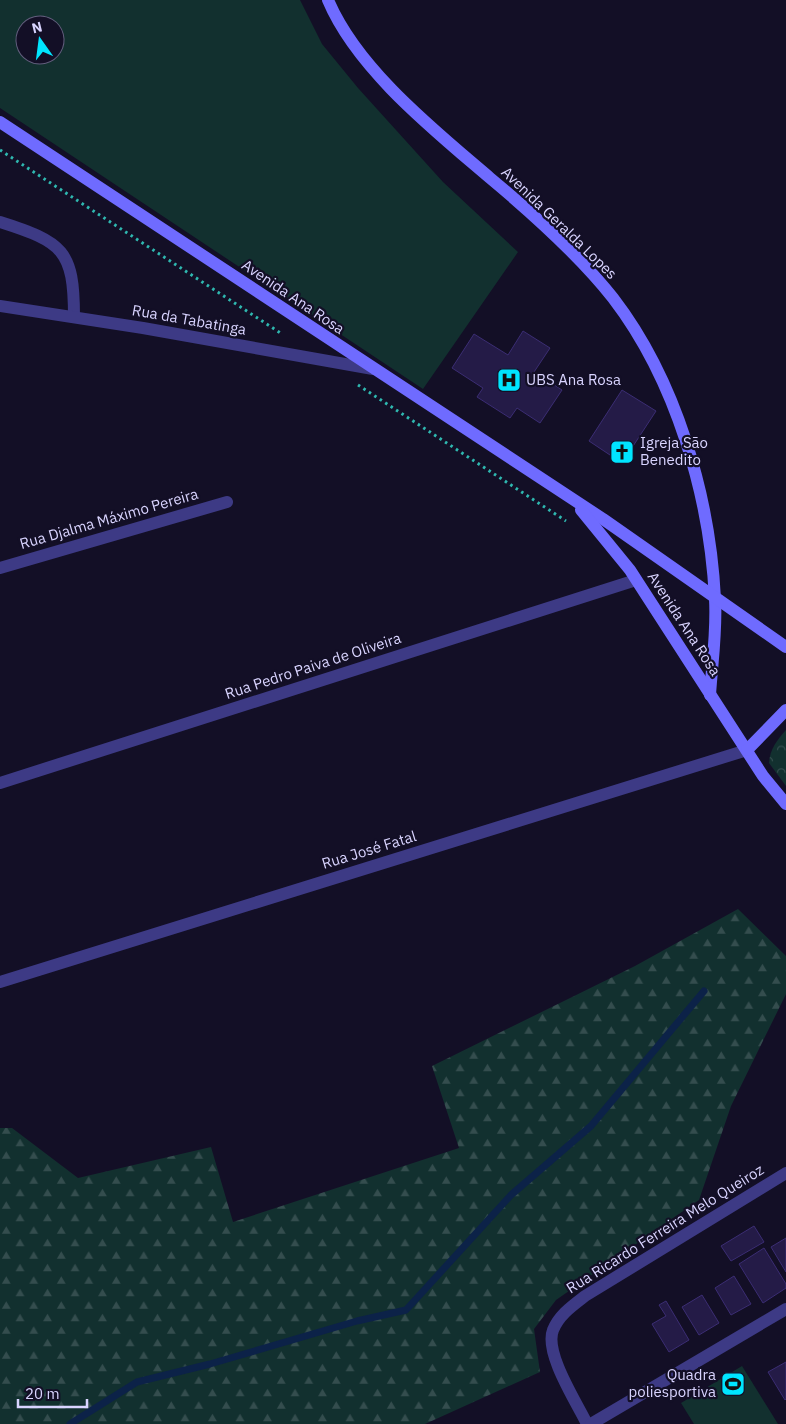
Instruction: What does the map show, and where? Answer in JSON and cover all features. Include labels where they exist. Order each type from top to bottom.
[{"type":"main road","name":"Avenida Geralda Lopes","points":[[328,0],[362,55],[399,98],[496,183],[567,249],[612,298],[644,345],[668,395],[695,470],[706,525],[715,599],[710,695]]},
{"type":"main road","name":"Avenida Ana Rosa","points":[[0,122],[569,497],[786,647]]},
{"type":"main road","name":"Avenida Ana Rosa","points":[[569,497],[636,580],[763,776],[786,804]]},
{"type":"main road","points":[[747,750],[786,710]]},
{"type":"street","points":[[0,222],[50,243],[64,254],[71,269],[74,317]]},
{"type":"street","name":"Rua da Tabatinga","points":[[0,306],[373,369]]},
{"type":"street","name":"Rua Djalma Máximo Pereira","points":[[0,568],[228,502]]},
{"type":"street","name":"Rua Pedro Paiva de Oliveira","points":[[0,783],[636,580]]},
{"type":"street","name":"Rua José Fatal","points":[[0,982],[747,750]]},
{"type":"street","name":"Rua Ricardo Ferreira Melo Queiroz","points":[[587,1424],[565,1380],[551,1342],[552,1332],[562,1316],[585,1296],[786,1173]]},
{"type":"street","points":[[592,1424],[786,1309]]},
{"type":"path","points":[[0,150],[290,339]]},
{"type":"path","points":[[351,380],[574,526]]},
{"type":"green space","points":[[0,0],[300,0],[322,44],[358,88],[443,182],[518,252],[423,389],[0,108]]},
{"type":"green space","points":[[786,730],[786,786],[769,763],[774,745]]},
{"type":"green space","points":[[738,909],[786,956],[786,994],[731,1106],[699,1200],[556,1300],[534,1329],[540,1372],[425,1424],[0,1424],[0,1128],[12,1128],[78,1178],[211,1147],[233,1222],[459,1148],[432,1066],[635,966]]},
{"type":"green space","name":"Quadra poliesportiva","points":[[742,1366],[778,1424],[694,1424],[681,1403]]},
{"type":"building","name":"UBS Ana Rosa","points":[[523,331],[550,348],[534,372],[562,390],[540,423],[517,408],[510,418],[477,397],[483,388],[452,368],[474,334],[508,355]]},
{"type":"building","points":[[622,390],[656,411],[622,463],[589,441]]},
{"type":"building","points":[[754,1226],[764,1242],[731,1261],[721,1246]]},
{"type":"building","points":[[786,1238],[786,1272],[771,1247]]},
{"type":"building","points":[[764,1248],[786,1284],[786,1288],[763,1303],[739,1264]]},
{"type":"building","points":[[734,1276],[751,1304],[731,1315],[715,1288]]},
{"type":"building","points":[[702,1295],[719,1323],[699,1335],[682,1307]]},
{"type":"building","points":[[666,1301],[689,1340],[669,1352],[652,1324],[666,1316],[659,1305]]},
{"type":"building","points":[[786,1362],[786,1399],[785,1400],[768,1372]]},
{"type":"waterway","points":[[70,1424],[137,1382],[210,1364],[357,1321],[406,1310],[511,1195],[591,1126],[704,991]]},
{"type":"place","name":"UBS Ana Rosa","points":[[509,380]]},
{"type":"place","name":"Igreja São Benedito","points":[[622,452]]},
{"type":"place","name":"Quadra poliesportiva","points":[[733,1384]]}]
